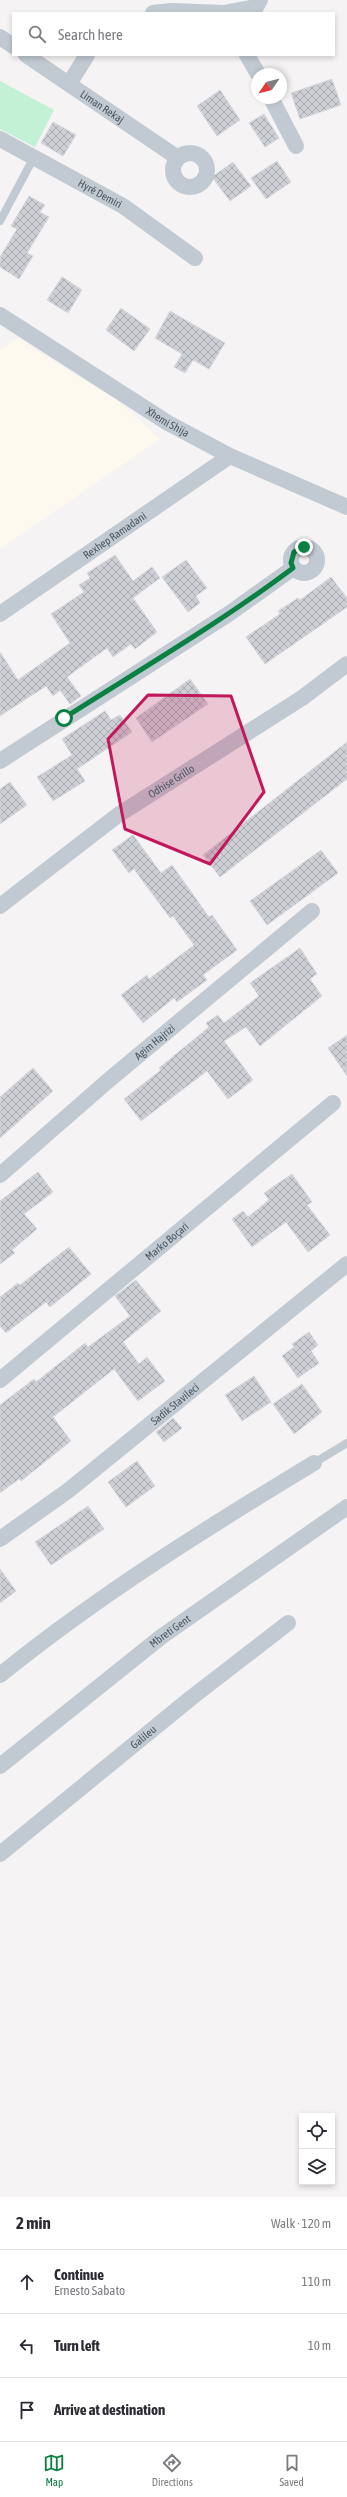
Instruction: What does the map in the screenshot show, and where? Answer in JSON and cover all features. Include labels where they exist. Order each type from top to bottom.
[{"type":"street","points":[[229,12],[256,7],[260,0]]},
{"type":"street","points":[[155,12],[168,5],[217,12]]},
{"type":"street","points":[[0,37],[12,45]]},
{"type":"street","name":"Liman Rekaj","points":[[27,56],[178,158]]},
{"type":"street","points":[[69,84],[86,56]]},
{"type":"street","points":[[248,56],[255,68]]},
{"type":"street","points":[[273,104],[296,146]]},
{"type":"street","name":"Hyrë Demiri","points":[[0,139],[123,206],[195,258]]},
{"type":"street","name":"Xhemi Shija","points":[[0,315],[168,423],[230,456],[347,507]]},
{"type":"street","name":"Rexhep Ramadani","points":[[0,614],[230,456]]},
{"type":"street","points":[[0,761],[230,613],[293,568]]},
{"type":"street","name":"Odhise Grillo","points":[[0,906],[118,816],[302,698],[347,664]]},
{"type":"street","name":"Agim Hajrizi","points":[[0,1175],[110,1079],[312,911]]},
{"type":"street","name":"Marko Boçari","points":[[0,1380],[333,1103]]},
{"type":"street","name":"Sadik Stavileci","points":[[0,1540],[69,1490],[347,1264]]},
{"type":"street","points":[[0,1675],[100,1598],[169,1552],[314,1463]]},
{"type":"street","name":"Mbreti Gent","points":[[0,1766],[161,1637],[347,1507]]},
{"type":"street","name":"Galileu","points":[[0,1854],[191,1698],[288,1623]]},
{"type":"lane","points":[[0,221],[34,157]]},
{"type":"lane","points":[[314,1463],[347,1443]]},
{"type":"highlighted area","points":[[148,695],[231,696],[264,792],[210,864],[125,829],[108,739]]},
{"type":"shaded area","points":[[17,338],[118,401],[160,439],[0,549],[0,350]]},
{"type":"green space","points":[[0,81],[54,110],[35,147],[0,129]]},
{"type":"building","points":[[332,79],[341,105],[300,119],[291,93]]},
{"type":"building","points":[[220,90],[240,120],[217,136],[197,106]]},
{"type":"building","points":[[264,114],[279,138],[265,147],[249,123]]},
{"type":"building","points":[[53,122],[76,135],[63,156],[41,143]]},
{"type":"building","points":[[277,161],[291,182],[266,199],[251,178]]},
{"type":"building","points":[[233,162],[251,186],[230,201],[212,177]]},
{"type":"building","points":[[29,196],[45,205],[40,212],[49,217],[27,253],[33,256],[19,279],[0,267],[0,257],[17,229],[11,226]]},
{"type":"building","points":[[62,277],[82,290],[68,313],[47,300]]},
{"type":"building","points":[[121,308],[150,329],[134,351],[106,330]]},
{"type":"building","points":[[170,311],[225,343],[209,369],[193,360],[185,373],[174,367],[182,354],[155,338]]},
{"type":"building","points":[[115,555],[133,581],[152,567],[160,578],[133,598],[157,632],[135,649],[131,644],[113,657],[107,648],[67,677],[81,696],[70,704],[60,690],[53,696],[46,686],[0,716],[0,652],[18,680],[70,643],[51,614],[84,592],[79,585],[90,578],[87,573]]},
{"type":"building","points":[[186,560],[207,588],[196,596],[200,603],[188,612],[162,577]]},
{"type":"building","points":[[331,577],[347,598],[347,607],[265,664],[246,637],[280,614],[278,611],[298,598],[300,600]]},
{"type":"building","points":[[190,679],[208,704],[152,742],[136,718]]},
{"type":"building","points":[[105,711],[111,720],[120,715],[132,732],[77,769],[85,781],[53,801],[37,777],[72,755],[62,739]]},
{"type":"building","points":[[347,742],[347,779],[220,877],[203,855]]},
{"type":"building","points":[[10,782],[27,805],[0,824],[0,789]]},
{"type":"building","points":[[133,835],[161,873],[172,865],[209,917],[212,915],[237,950],[203,975],[207,980],[177,1002],[174,998],[143,1023],[121,995],[147,975],[149,979],[194,945],[173,916],[170,918],[134,869],[129,873],[112,850]]},
{"type":"building","points":[[321,850],[338,873],[267,925],[250,901]]},
{"type":"building","points":[[300,948],[317,974],[310,979],[322,996],[260,1046],[246,1027],[224,1041],[253,1080],[228,1099],[207,1071],[141,1121],[124,1099],[161,1070],[159,1068],[209,1027],[206,1023],[218,1015],[224,1023],[259,996],[250,983]]},
{"type":"building","points":[[347,1035],[347,1076],[328,1048]]},
{"type":"building","points":[[33,1068],[53,1091],[0,1138],[0,1097]]},
{"type":"building","points":[[38,1172],[53,1192],[24,1214],[37,1229],[12,1250],[15,1253],[0,1264],[0,1201]]},
{"type":"building","points":[[292,1174],[312,1202],[307,1205],[330,1235],[308,1252],[286,1222],[252,1247],[232,1219],[243,1211],[248,1217],[269,1200],[264,1193]]},
{"type":"building","points":[[69,1247],[91,1274],[50,1307],[46,1302],[6,1333],[0,1326],[0,1297],[18,1283],[20,1285]]},
{"type":"building","points":[[136,1280],[161,1311],[123,1342],[139,1364],[147,1357],[165,1381],[138,1401],[114,1369],[53,1417],[71,1441],[21,1481],[19,1479],[0,1493],[0,1405],[34,1379],[36,1382],[85,1343],[88,1347],[130,1316],[115,1296]]},
{"type":"building","points":[[309,1332],[318,1345],[311,1351],[319,1363],[298,1378],[282,1356],[294,1347],[292,1344]]},
{"type":"building","points":[[254,1376],[271,1402],[242,1421],[225,1395]]},
{"type":"building","points":[[302,1384],[322,1412],[294,1434],[273,1404]]},
{"type":"building","points":[[173,1418],[182,1428],[164,1442],[156,1432]]},
{"type":"building","points":[[137,1461],[155,1486],[126,1507],[108,1482]]},
{"type":"building","points":[[88,1506],[104,1529],[51,1565],[35,1542]]},
{"type":"building","points":[[0,1569],[16,1591],[0,1603]]},
{"type":"route","points":[[64,718],[230,613],[282,577],[293,568],[291,557],[294,552],[298,548],[304,547]]}]
